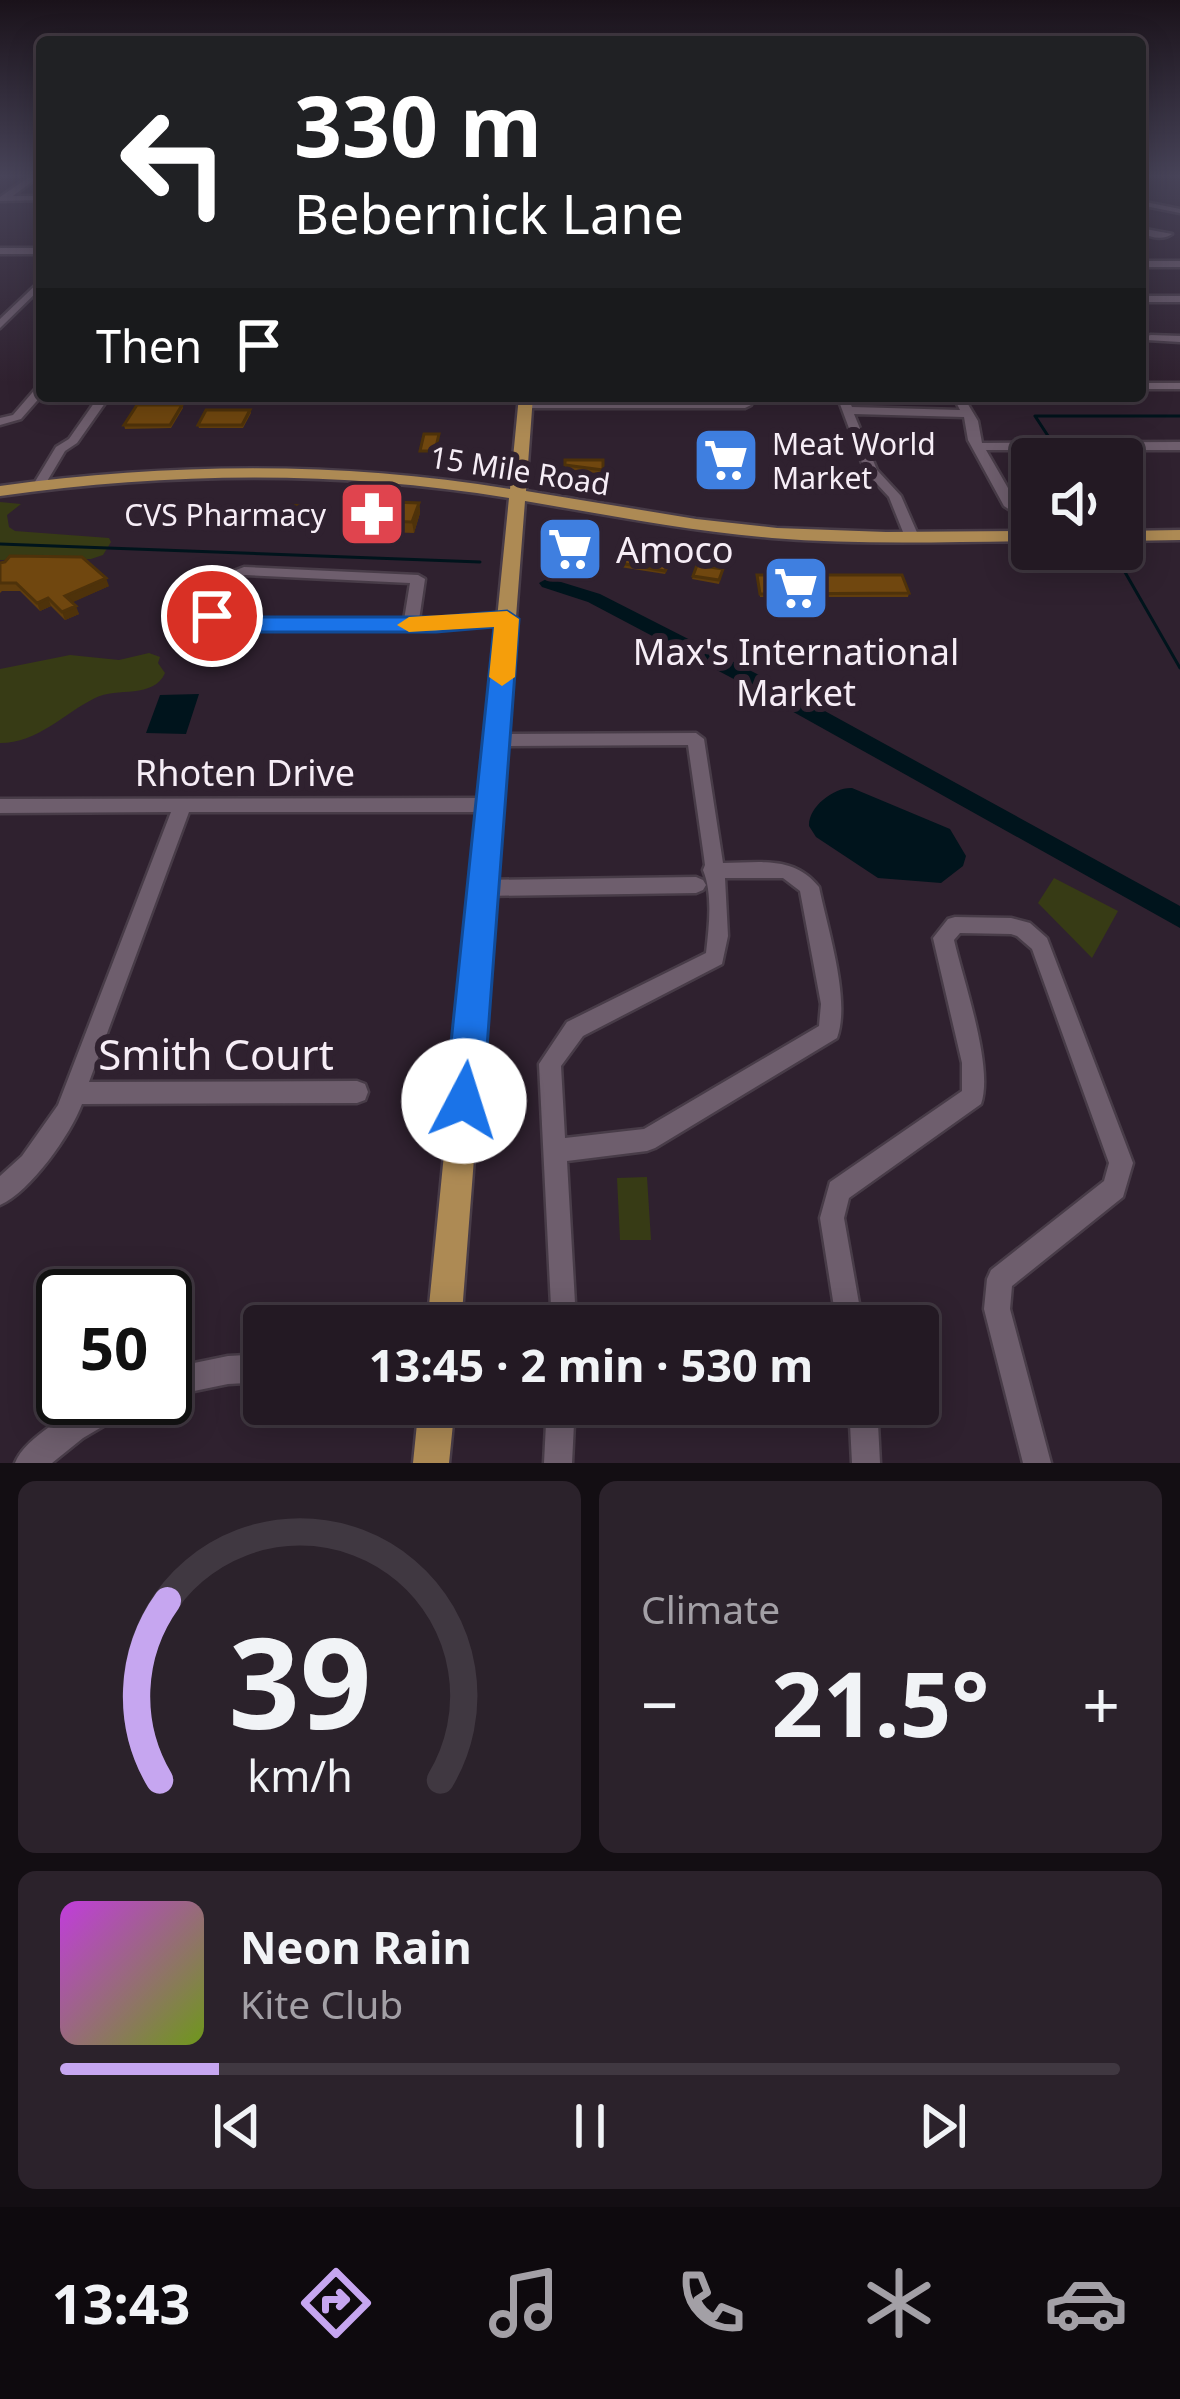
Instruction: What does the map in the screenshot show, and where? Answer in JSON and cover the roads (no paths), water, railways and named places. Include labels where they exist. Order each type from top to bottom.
[{"type":"main road","points":[[446,1305],[526,402]]},
{"type":"main road","name":"15 Mile Road","points":[[0,491],[186,472],[288,471],[419,481],[747,531],[1011,536]]},
{"type":"main road","points":[[1143,536],[1180,536]]},
{"type":"main road","points":[[431,1463],[435,1425]]},
{"type":"street","points":[[0,251],[36,251]]},
{"type":"street","points":[[1146,264],[1180,264]]},
{"type":"street","points":[[0,325],[36,288]]},
{"type":"street","points":[[1146,299],[1180,298]]},
{"type":"street","points":[[1150,339],[1180,339]]},
{"type":"street","points":[[1146,386],[1180,386]]},
{"type":"street","points":[[0,422],[17,417],[36,395]]},
{"type":"street","points":[[47,484],[60,449],[73,441],[100,402]]},
{"type":"street","points":[[744,402],[748,420]]},
{"type":"street","points":[[845,402],[871,471],[895,496],[912,537]]},
{"type":"street","points":[[961,402],[978,447],[1011,496]]},
{"type":"street","points":[[848,410],[968,414]]},
{"type":"street","points":[[978,447],[1180,446]]},
{"type":"street","points":[[411,625],[418,579],[244,571],[230,575],[211,620],[219,625],[411,625],[507,619]]},
{"type":"street","points":[[496,740],[696,739],[704,878],[718,937],[715,958],[575,1029],[558,1048],[549,1081],[561,1305]]},
{"type":"street","name":"Rhoten Drive","points":[[3,811],[491,805]]},
{"type":"street","points":[[0,1193],[48,1141],[75,1093],[183,806]]},
{"type":"street","points":[[483,888],[787,871],[809,887],[832,1004],[830,1031],[647,1140],[554,1151]]},
{"type":"street","points":[[847,1305],[834,1204],[848,1181],[973,1096],[974,1063],[943,938],[955,926],[1023,928],[1040,944],[1121,1163],[1114,1189],[1000,1279],[997,1309],[1037,1463]]},
{"type":"street","name":"Smith Court","points":[[75,1093],[357,1092]]},
{"type":"street","points":[[192,1377],[243,1369]]},
{"type":"street","points":[[29,1463],[78,1425]]},
{"type":"street","points":[[558,1463],[560,1425]]},
{"type":"street","points":[[866,1425],[866,1463]]},
{"type":"water","points":[[199,694],[186,734],[146,733],[160,695]]},
{"type":"water","points":[[852,788],[950,829],[966,856],[963,866],[941,883],[878,878],[816,837],[809,826],[817,805]]},
{"type":"waterway","points":[[1049,438],[1035,416],[1180,416]]},
{"type":"waterway","points":[[0,544],[480,562]]},
{"type":"waterway","points":[[1124,570],[1180,668]]},
{"type":"waterway","points":[[548,583],[594,598],[754,681],[1180,918]]},
{"type":"place","name":"Meat World Market","points":[[726,460]]},
{"type":"place","name":"CVS Pharmacy","points":[[372,514]]},
{"type":"place","name":"Amoco","points":[[570,549]]},
{"type":"place","name":"Max's International Market","points":[[796,588]]}]
